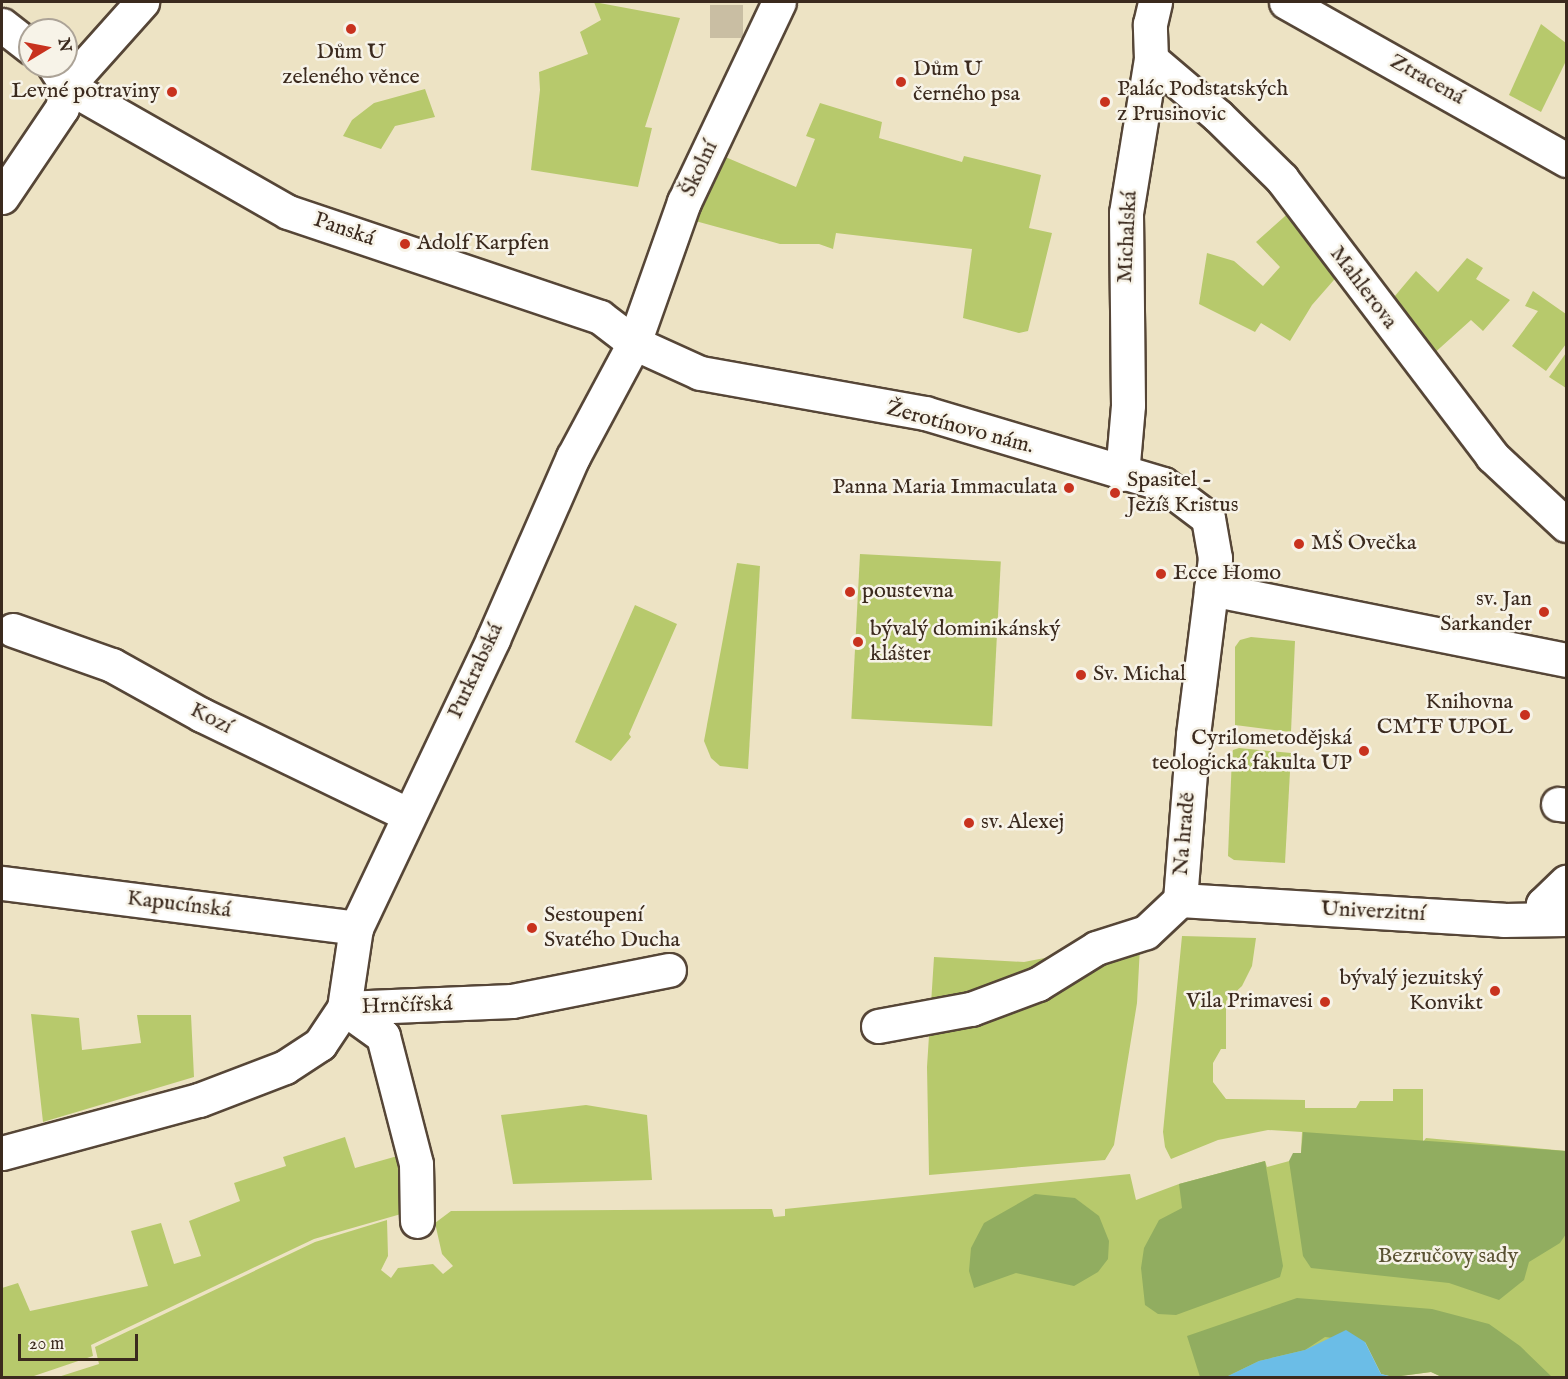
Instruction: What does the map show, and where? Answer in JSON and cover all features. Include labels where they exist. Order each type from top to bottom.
[{"type":"street","points":[[78,60],[142,2]]},
{"type":"street","name":"Michalská","points":[[1122,474],[1128,405],[1126,213],[1151,59],[1150,24],[1155,2]]},
{"type":"street","name":"Ztracená","points":[[1286,2],[1566,159]]},
{"type":"street","name":"Školní","points":[[634,343],[684,202],[770,15]]},
{"type":"street","points":[[2,25],[18,38]]},
{"type":"street","name":"Mahlerova","points":[[1151,59],[1218,116],[1282,179],[1492,456],[1566,525]]},
{"type":"street","points":[[2,197],[62,108],[60,78]]},
{"type":"street","name":"Panská","points":[[63,78],[288,212],[600,317],[634,343]]},
{"type":"street","name":"Žerotínovo nám.","points":[[634,343],[700,373],[925,413],[1122,474],[1162,484],[1208,518],[1215,558],[1211,589]]},
{"type":"street","name":"Purkrabská","points":[[344,1008],[356,928],[407,814],[493,639],[573,457],[634,343]]},
{"type":"street","points":[[1211,589],[1566,660]]},
{"type":"street","name":"Na hradě","points":[[1180,900],[1211,589]]},
{"type":"street","name":"Kozí","points":[[13,630],[112,665],[202,715],[407,814]]},
{"type":"street","points":[[1553,919],[1543,904],[1566,882]]},
{"type":"street","name":"Kapucínská","points":[[2,883],[356,928]]},
{"type":"street","points":[[878,1026],[971,1009],[1038,984],[1096,948],[1146,932],[1180,900]]},
{"type":"street","name":"Univerzitní","points":[[1180,900],[1553,919]]},
{"type":"street","name":"Hrnčířská","points":[[2,1153],[199,1100],[285,1067],[320,1044],[344,1008],[512,1001],[669,970]]},
{"type":"street","points":[[344,1008],[383,1036],[416,1164],[417,1221]]},
{"type":"green space","points":[[594,2],[680,18],[645,127],[652,128],[638,187],[531,170],[540,90],[539,72],[588,54],[580,32],[601,20]]},
{"type":"green space","points":[[1541,24],[1566,43],[1566,61],[1541,112],[1509,95]]},
{"type":"green space","points":[[425,89],[435,117],[395,126],[381,149],[343,136],[352,120],[374,103]]},
{"type":"green space","points":[[820,103],[882,122],[879,138],[962,162],[964,156],[1041,175],[1029,228],[1052,233],[1028,331],[1019,333],[963,318],[972,249],[836,233],[833,249],[819,244],[780,244],[688,219],[716,153],[796,187],[815,139],[806,136]]},
{"type":"green space","points":[[1293,209],[1340,273],[1312,305],[1290,341],[1261,323],[1255,332],[1199,304],[1207,253],[1234,261],[1263,286],[1280,267],[1256,242]]},
{"type":"green space","points":[[1467,258],[1483,268],[1476,279],[1510,300],[1483,331],[1471,320],[1431,356],[1389,303],[1416,271],[1438,292]]},
{"type":"green space","points":[[1533,291],[1566,314],[1566,344],[1546,371],[1512,346],[1538,311],[1525,306]]},
{"type":"green space","points":[[1566,353],[1566,388],[1549,377]]},
{"type":"green space","points":[[860,554],[1001,561],[992,726],[851,719]]},
{"type":"green space","points":[[737,563],[760,566],[748,769],[720,766],[711,758],[704,741]]},
{"type":"green space","points":[[635,605],[677,624],[629,734],[631,737],[611,761],[575,742]]},
{"type":"green space","points":[[1251,637],[1295,641],[1291,732],[1235,725],[1235,647],[1240,640]]},
{"type":"green space","points":[[1239,748],[1291,753],[1285,863],[1234,860],[1228,856],[1232,756],[1233,750]]},
{"type":"green space","name":"Bezručovy sady","points":[[1182,936],[1256,938],[1252,966],[1242,986],[1226,1001],[1226,1049],[1221,1049],[1213,1063],[1213,1082],[1226,1099],[1305,1100],[1305,1108],[1356,1108],[1360,1101],[1393,1101],[1393,1089],[1423,1089],[1423,1142],[1426,1138],[1566,1151],[1566,1377],[1444,1378],[1431,1372],[1393,1377],[1365,1342],[1226,1378],[55,1378],[99,1364],[95,1347],[315,1242],[387,1220],[388,1256],[381,1270],[391,1278],[398,1268],[433,1264],[443,1274],[453,1266],[442,1254],[435,1223],[451,1211],[772,1209],[774,1217],[785,1216],[785,1209],[1130,1174],[1136,1200],[1179,1184],[1265,1161],[1267,1167],[1293,1160],[1293,1153],[1301,1153],[1302,1132],[1268,1130],[1218,1140],[1171,1159],[1165,1147],[1163,1132]]},
{"type":"green space","points":[[1140,947],[1137,1003],[1114,1145],[1105,1160],[929,1175],[927,1067],[934,957],[1024,962],[1096,948]]},
{"type":"green space","points":[[31,1014],[79,1018],[82,1050],[141,1043],[137,1015],[191,1015],[194,1077],[43,1122]]},
{"type":"green space","points":[[586,1105],[647,1115],[652,1180],[513,1184],[501,1115]]},
{"type":"green space","points":[[1303,1132],[1566,1151],[1566,1234],[1560,1243],[1529,1262],[1524,1280],[1499,1300],[1449,1283],[1311,1268],[1303,1256],[1289,1161],[1293,1153],[1301,1153]]},
{"type":"green space","points":[[345,1137],[355,1168],[401,1155],[408,1212],[314,1239],[91,1345],[93,1356],[31,1377],[2,1378],[2,1288],[18,1283],[30,1311],[148,1286],[131,1231],[161,1223],[174,1264],[201,1256],[189,1221],[240,1201],[234,1183],[286,1166],[283,1157]]},
{"type":"green space","points":[[1265,1161],[1283,1266],[1280,1277],[1176,1315],[1158,1314],[1145,1305],[1141,1268],[1144,1248],[1159,1220],[1182,1208],[1179,1184]]},
{"type":"green space","points":[[1035,1194],[1075,1198],[1099,1216],[1109,1241],[1108,1259],[1098,1272],[1074,1286],[1016,1273],[974,1288],[969,1271],[971,1248],[984,1223]]},
{"type":"green space","points":[[1297,1298],[1432,1309],[1489,1324],[1520,1346],[1552,1377],[1444,1378],[1431,1372],[1393,1377],[1381,1374],[1365,1342],[1325,1337],[1305,1350],[1259,1361],[1226,1377],[1200,1377],[1187,1336]]},
{"type":"water","points":[[1346,1330],[1365,1342],[1381,1374],[1393,1377],[1226,1377],[1259,1361],[1305,1350]]},
{"type":"tunnel","points":[[710,21],[760,21]]},
{"type":"place","name":"Dům U zeleného věnce","points":[[351,29]]},
{"type":"place","name":"Dům U černého psa","points":[[901,82]]},
{"type":"place","name":"Levné potraviny","points":[[172,92]]},
{"type":"place","name":"Palác Podstatských z Prusinovic","points":[[1105,102]]},
{"type":"place","name":"Adolf Karpfen","points":[[405,244]]},
{"type":"place","name":"Panna Maria Immaculata","points":[[1069,488]]},
{"type":"place","name":"Spasitel - Ježíš Kristus","points":[[1115,493]]},
{"type":"place","name":"MŠ Ovečka","points":[[1299,544]]},
{"type":"place","name":"Ecce Homo","points":[[1161,574]]},
{"type":"place","name":"poustevna","points":[[850,592]]},
{"type":"place","name":"sv. Jan Sarkander","points":[[1544,612]]},
{"type":"place","name":"bývalý dominikánský klášter","points":[[858,642]]},
{"type":"place","name":"Sv. Michal","points":[[1081,675]]},
{"type":"place","name":"Knihovna CMTF UPOL","points":[[1525,715]]},
{"type":"place","name":"Cyrilometodějská teologická fakulta UP","points":[[1364,751]]},
{"type":"place","name":"sv. Alexej","points":[[969,823]]},
{"type":"place","name":"Sestoupení Svatého Ducha","points":[[532,928]]},
{"type":"place","name":"bývalý jezuitský Konvikt","points":[[1495,991]]},
{"type":"place","name":"Vila Primavesi","points":[[1325,1002]]}]
